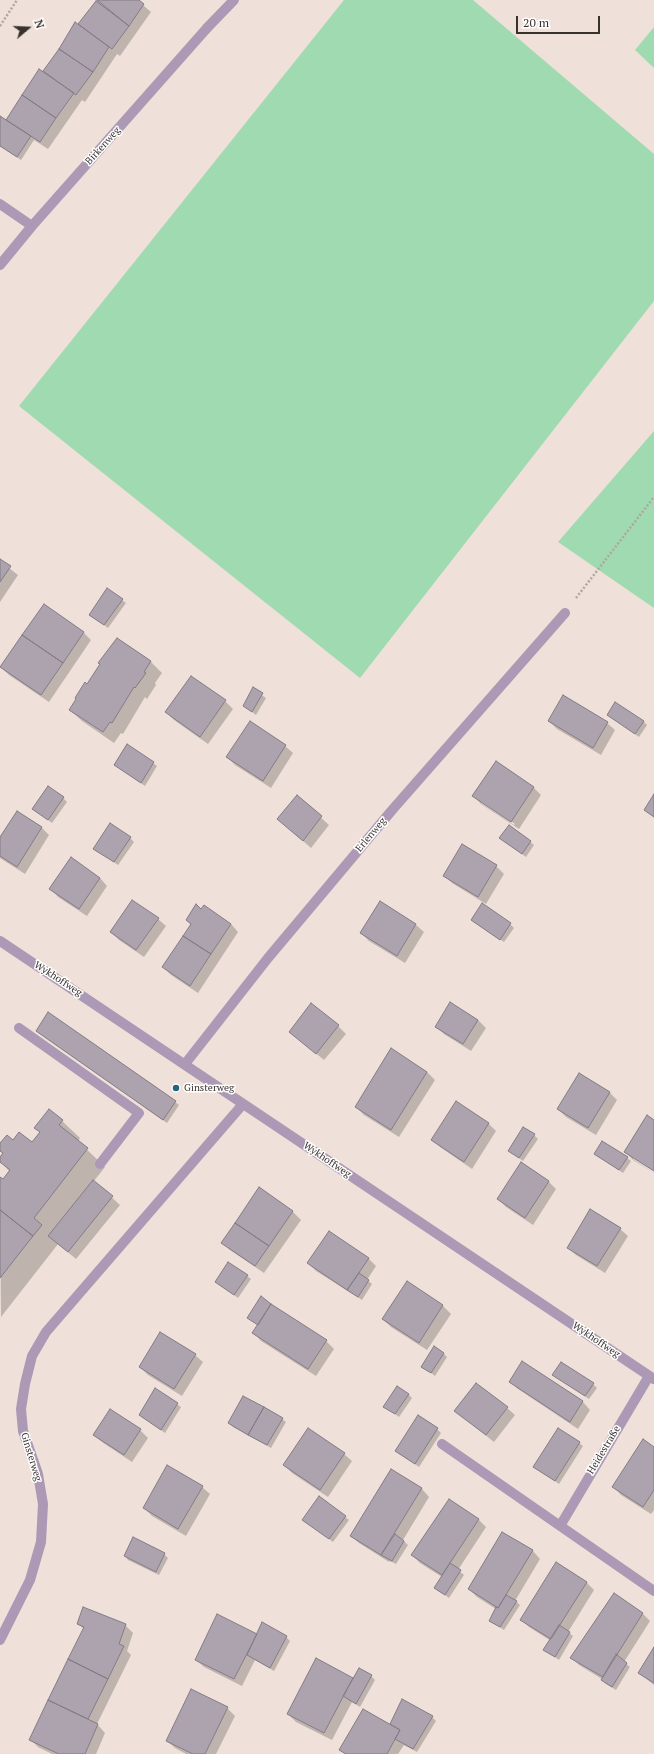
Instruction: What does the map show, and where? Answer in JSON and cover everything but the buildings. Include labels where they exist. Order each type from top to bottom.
[{"type":"street","name":"Birkenweg","points":[[0,265],[32,226],[207,28],[234,0]]},
{"type":"street","points":[[0,204],[32,226]]},
{"type":"street","name":"Erlenweg","points":[[185,1064],[268,958],[393,809],[565,613]]},
{"type":"street","name":"Wykhoffweg","points":[[0,941],[652,1377]]},
{"type":"street","points":[[19,1028],[139,1113],[100,1164]]},
{"type":"street","name":"Ginsterweg","points":[[0,1640],[30,1580],[41,1542],[43,1504],[38,1474],[23,1431],[21,1409],[32,1356],[46,1332],[243,1104]]},
{"type":"street","name":"Heidestraße","points":[[560,1526],[652,1377]]},
{"type":"street","points":[[442,1444],[654,1591]]},
{"type":"path","points":[[0,26],[16,0]]},
{"type":"path","points":[[565,613],[654,497]]},
{"type":"green space","points":[[344,0],[473,0],[654,154],[654,301],[360,678],[19,406]]},
{"type":"green space","points":[[654,27],[654,68],[635,50]]},
{"type":"green space","points":[[654,431],[654,608],[558,542]]},
{"type":"place","name":"Ginsterweg","points":[[176,1088]]}]
